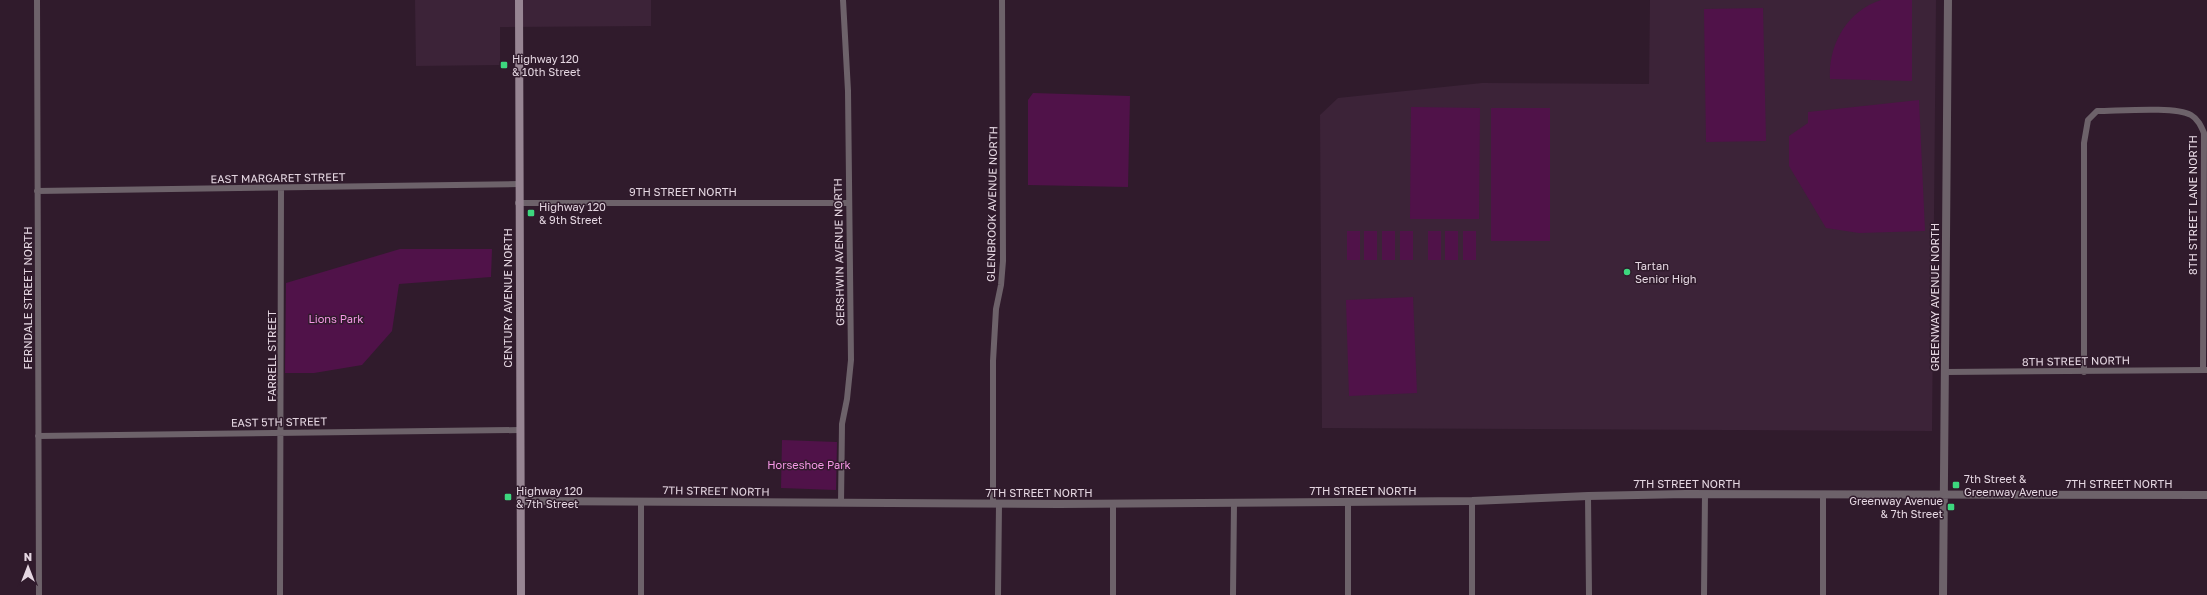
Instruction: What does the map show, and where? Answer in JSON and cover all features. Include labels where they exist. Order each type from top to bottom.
[{"type":"main road","name":"CENTURY AVENUE NORTH","points":[[519,0],[518,203],[521,595]]},
{"type":"street","name":"FERNDALE STREET NORTH","points":[[36,0],[39,595]]},
{"type":"street","name":"GERSHWIN AVENUE NORTH","points":[[841,503],[842,424],[847,399],[851,360],[848,203],[848,92],[843,0]]},
{"type":"street","name":"GLENBROOK AVENUE NORTH","points":[[998,595],[992,361],[996,309],[1002,286],[1003,261],[1002,0]]},
{"type":"street","name":"GREENWAY AVENUE NORTH","points":[[1943,595],[1948,0]]},
{"type":"street","name":"8TH STREET LANE NORTH","points":[[2084,372],[2084,143],[2088,120],[2097,111],[2131,110],[2185,113],[2191,115],[2199,122],[2204,133],[2205,370]]},
{"type":"street","name":"EAST MARGARET STREET","points":[[37,191],[519,184]]},
{"type":"street","name":"FARRELL STREET","points":[[280,595],[282,432],[281,188]]},
{"type":"street","name":"9TH STREET NORTH","points":[[518,203],[848,203]]},
{"type":"street","name":"8TH STREET NORTH","points":[[1946,372],[2205,370]]},
{"type":"street","name":"EAST 5TH STREET","points":[[38,436],[519,430]]},
{"type":"street","name":"7TH STREET NORTH","points":[[520,501],[1113,504],[1472,501],[1588,496],[1705,494],[2207,495]]},
{"type":"street","points":[[1704,595],[1705,494]]},
{"type":"street","points":[[1823,495],[1823,595]]},
{"type":"street","points":[[1588,496],[1589,595]]},
{"type":"street","points":[[1472,501],[1472,595]]},
{"type":"street","points":[[641,502],[641,595]]},
{"type":"street","points":[[1348,502],[1348,595]]},
{"type":"street","points":[[1233,595],[1234,503]]},
{"type":"street","points":[[1113,504],[1113,595]]},
{"type":"shaded area","points":[[415,0],[651,0],[651,26],[500,27],[500,65],[416,66]]},
{"type":"shaded area","name":"Tartan Senior High","points":[[1650,0],[1936,0],[1932,431],[1322,428],[1320,115],[1338,98],[1482,83],[1649,84]]},
{"type":"green space","points":[[1881,0],[1912,0],[1912,81],[1830,79],[1832,54],[1842,31],[1858,12]]},
{"type":"green space","points":[[1763,8],[1766,141],[1706,142],[1704,9]]},
{"type":"green space","points":[[1033,93],[1130,96],[1128,187],[1028,185],[1028,100]]},
{"type":"green space","points":[[1919,100],[1925,231],[1859,233],[1826,228],[1789,166],[1789,136],[1808,123],[1808,112]]},
{"type":"green space","points":[[1411,107],[1480,108],[1479,219],[1410,219]]},
{"type":"green space","points":[[1491,108],[1550,108],[1550,241],[1491,241]]},
{"type":"green space","points":[[1347,231],[1360,231],[1360,260],[1347,260]]},
{"type":"green space","points":[[1364,231],[1377,231],[1377,260],[1364,260]]},
{"type":"green space","points":[[1382,231],[1395,231],[1395,260],[1382,260]]},
{"type":"green space","points":[[1400,231],[1413,231],[1413,260],[1400,260]]},
{"type":"green space","points":[[1428,231],[1441,231],[1441,260],[1428,260]]},
{"type":"green space","points":[[1445,231],[1458,231],[1458,260],[1445,260]]},
{"type":"green space","points":[[1463,231],[1476,231],[1476,260],[1463,260]]},
{"type":"green space","name":"Lions Park","points":[[400,249],[492,249],[491,277],[399,284],[392,331],[362,365],[314,373],[285,373],[286,283]]},
{"type":"green space","points":[[1413,297],[1417,393],[1349,396],[1346,300]]},
{"type":"green space","name":"Horseshoe Park","points":[[782,440],[837,442],[836,490],[781,488]]},
{"type":"place","name":"Highway 120 & 10th Street","points":[[504,65]]},
{"type":"place","name":"Highway 120 & 9th Street","points":[[531,213]]},
{"type":"place","name":"Tartan Senior High","points":[[1627,272]]},
{"type":"place","name":"7th Street & Greenway Avenue","points":[[1956,485]]},
{"type":"place","name":"Highway 120 & 7th Street","points":[[508,497]]},
{"type":"place","name":"Greenway Avenue & 7th Street","points":[[1951,507]]}]
